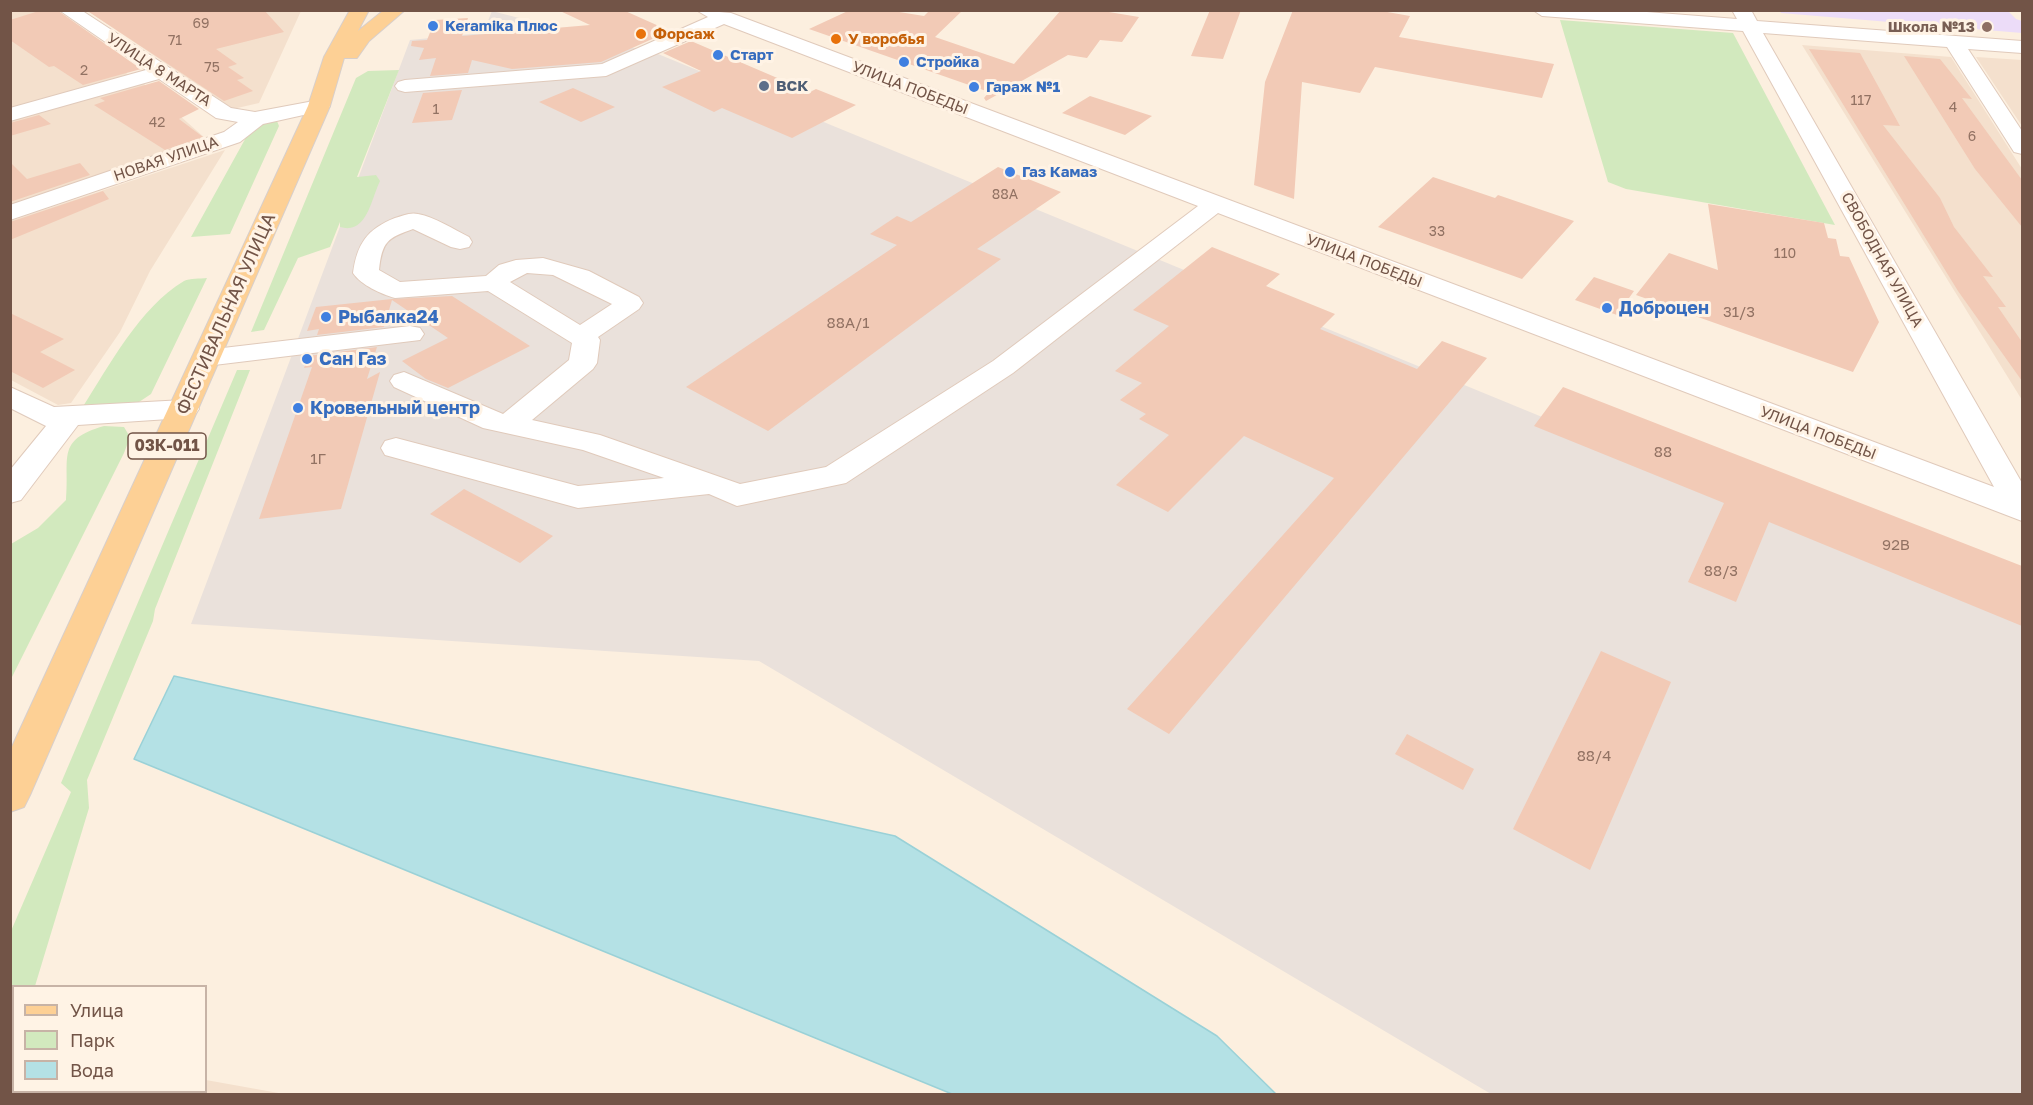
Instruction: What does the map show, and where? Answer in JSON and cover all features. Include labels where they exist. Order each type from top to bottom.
[{"type":"main road","name":"ФЕСТИВАЛЬНАЯ УЛИЦА","points":[[321,101],[334,57],[360,10]]},
{"type":"main road","name":"ФЕСТИВАЛЬНАЯ УЛИЦА","points":[[10,795],[321,101],[341,66],[362,37],[396,10]]},
{"type":"street","name":"УЛИЦА 8 МАРТА","points":[[68,10],[224,113],[255,119]]},
{"type":"street","points":[[1542,10],[1745,18],[2022,47]]},
{"type":"street","points":[[405,86],[606,70],[715,14]]},
{"type":"street","name":"УЛИЦА ПОБЕДЫ","points":[[715,14],[1215,204],[2019,497]]},
{"type":"street","name":"СВОБОДНАЯ УЛИЦА","points":[[1745,18],[2019,497]]},
{"type":"street","points":[[1953,41],[2022,147]]},
{"type":"street","points":[[10,115],[162,72]]},
{"type":"street","name":"НОВАЯ УЛИЦА","points":[[10,213],[232,137],[255,119],[321,101]]},
{"type":"street","points":[[404,381],[492,422],[589,442],[714,484],[737,495],[835,476],[1003,367],[1215,204]]},
{"type":"street","points":[[460,242],[414,220],[384,230],[369,245],[366,273],[395,290],[493,283],[586,340],[583,363],[508,425]]},
{"type":"street","points":[[493,283],[501,274],[534,264],[566,270],[630,303],[581,336]]},
{"type":"street","points":[[206,358],[410,334]]},
{"type":"street","points":[[10,396],[49,417],[68,418],[184,409]]},
{"type":"street","points":[[10,492],[68,418]]},
{"type":"street","points":[[396,448],[578,497],[714,484]]},
{"type":"shaded area","points":[[11,11],[35,11],[129,75],[11,109]]},
{"type":"shaded area","points":[[88,11],[301,11],[259,103],[233,109]]},
{"type":"shaded area","points":[[492,11],[658,54],[2022,614],[2022,1094],[1491,1094],[759,661],[191,624],[410,40],[483,33]]},
{"type":"shaded area","name":"Школа №13","points":[[1780,11],[2008,11],[2016,19],[2022,21],[2022,33],[1781,13]]},
{"type":"shaded area","points":[[1802,45],[1951,57],[2022,169],[2022,400]]},
{"type":"shaded area","points":[[1976,57],[2022,60],[2022,126]]},
{"type":"shaded area","points":[[143,83],[206,139],[11,206],[11,120]]},
{"type":"shaded area","points":[[225,150],[150,271],[120,332],[71,403],[58,405],[11,380],[10,221]]},
{"type":"shaded area","points":[[207,1080],[284,1094],[71,1094],[207,1093]]},
{"type":"green space","points":[[1560,20],[1733,33],[1835,225],[1626,189],[1608,182]]},
{"type":"green space","points":[[399,70],[357,177],[376,175],[380,181],[367,214],[356,226],[340,227],[340,222],[330,247],[298,258],[264,330],[251,332],[356,78],[368,71]]},
{"type":"green space","points":[[277,121],[279,126],[230,234],[191,237],[249,132],[265,123]]},
{"type":"green space","points":[[207,278],[151,394],[136,404],[82,408],[127,338],[153,306],[184,281]]},
{"type":"green space","points":[[237,370],[250,370],[155,609],[153,621],[87,780],[89,808],[35,985],[12,985],[11,1030],[11,931],[71,792],[61,783]]},
{"type":"green space","points":[[104,426],[124,427],[130,437],[11,679],[11,544],[38,528],[66,500],[67,462],[71,444],[88,431]]},
{"type":"water","points":[[174,676],[895,836],[1217,1036],[1276,1094],[952,1094],[134,759]]},
{"type":"building","points":[[42,10],[57,10],[141,69],[83,85],[54,66],[49,67],[10,40],[10,20]]},
{"type":"building","points":[[86,10],[264,10],[284,32],[216,49],[237,64],[228,67],[244,78],[237,80],[253,91],[224,101]]},
{"type":"building","points":[[558,10],[623,10],[670,31],[601,62],[512,69],[472,60],[468,73],[430,76],[436,58],[419,60],[424,48],[411,46],[412,41],[427,40],[435,20],[468,18],[462,36],[590,25]]},
{"type":"building","points":[[850,10],[887,10],[924,16],[930,10],[963,10],[935,37],[1014,64],[1061,10],[1097,10],[1139,17],[1122,42],[1100,40],[1087,58],[1068,55],[986,101],[984,98],[989,92],[809,29]]},
{"type":"building","points":[[1210,10],[1241,10],[1223,59],[1191,56]]},
{"type":"building","points":[[1293,10],[1376,10],[1410,16],[1399,37],[1554,64],[1542,98],[1375,67],[1360,93],[1302,82],[1294,199],[1254,185],[1265,82]]},
{"type":"building","points":[[691,41],[810,92],[816,89],[856,105],[792,138],[722,108],[714,112],[662,87],[701,71],[663,53]]},
{"type":"building","points":[[1809,49],[1860,53],[1900,126],[1883,125],[1940,198],[1954,227],[1993,277],[1983,276],[2006,307],[1998,307],[2022,342],[2022,381],[1958,291]]},
{"type":"building","points":[[1904,56],[1940,59],[1972,99],[1962,98],[2022,180],[2022,227],[1975,169]]},
{"type":"building","points":[[159,81],[199,109],[179,119],[203,137],[165,150],[94,105],[105,101],[100,98]]},
{"type":"building","points":[[573,88],[615,107],[581,122],[539,102]]},
{"type":"building","points":[[462,90],[452,120],[412,123],[423,93]]},
{"type":"building","points":[[1090,96],[1152,116],[1125,135],[1062,113]]},
{"type":"building","points":[[39,115],[51,124],[10,136],[10,123]]},
{"type":"building","points":[[10,162],[27,179],[80,163],[90,175],[10,202]]},
{"type":"building","points":[[998,167],[1061,192],[977,249],[1001,259],[768,431],[686,387],[897,245],[870,234],[897,216],[911,222]]},
{"type":"building","points":[[1433,177],[1495,198],[1498,195],[1574,221],[1522,279],[1378,227]]},
{"type":"building","points":[[103,191],[109,199],[10,240],[10,222]]},
{"type":"building","points":[[1708,204],[1824,223],[1828,238],[1836,239],[1840,256],[1849,257],[1879,322],[1853,372],[1636,295],[1669,253],[1718,270]]},
{"type":"building","points":[[1212,247],[1280,274],[1266,286],[1335,314],[1320,329],[1417,369],[1442,341],[1487,358],[1169,734],[1127,709],[1334,478],[1244,436],[1168,512],[1116,485],[1169,435],[1139,419],[1146,414],[1120,400],[1142,383],[1115,371],[1169,326],[1133,310]]},
{"type":"building","points":[[1594,277],[1634,291],[1617,315],[1575,300]]},
{"type":"building","points":[[452,296],[530,346],[448,388],[426,379],[402,361],[448,338],[392,300],[384,327],[317,335],[319,329],[307,331],[316,307],[392,299]]},
{"type":"building","points":[[10,313],[64,339],[40,352],[75,370],[43,388],[10,371]]},
{"type":"building","points":[[377,347],[367,379],[380,372],[341,509],[259,519],[312,367],[304,368],[308,356]]},
{"type":"building","points":[[1563,387],[2022,566],[2022,626],[1769,522],[1736,602],[1688,582],[1724,503],[1534,426]]},
{"type":"building","points":[[464,489],[553,536],[520,563],[430,514]]},
{"type":"building","points":[[1601,651],[1671,682],[1590,870],[1513,829]]},
{"type":"building","points":[[1407,734],[1474,769],[1463,790],[1395,754]]},
{"type":"place","name":"Keramika Плюс","points":[[433,26]]},
{"type":"place","name":"Школа №13","points":[[1987,27]]},
{"type":"place","name":"Форсаж","points":[[641,34]]},
{"type":"place","name":"У воробья","points":[[836,39]]},
{"type":"place","name":"Старт","points":[[718,55]]},
{"type":"place","name":"Стройка","points":[[904,62]]},
{"type":"place","name":"ВСК","points":[[764,86]]},
{"type":"place","name":"Гараж №1","points":[[974,87]]},
{"type":"place","name":"Газ Камаз","points":[[1010,172]]},
{"type":"place","name":"Доброцен","points":[[1607,308]]},
{"type":"place","name":"Рыбалка24","points":[[326,317]]},
{"type":"place","name":"Сан Газ","points":[[307,359]]},
{"type":"place","name":"Кровельный центр","points":[[298,408]]}]
